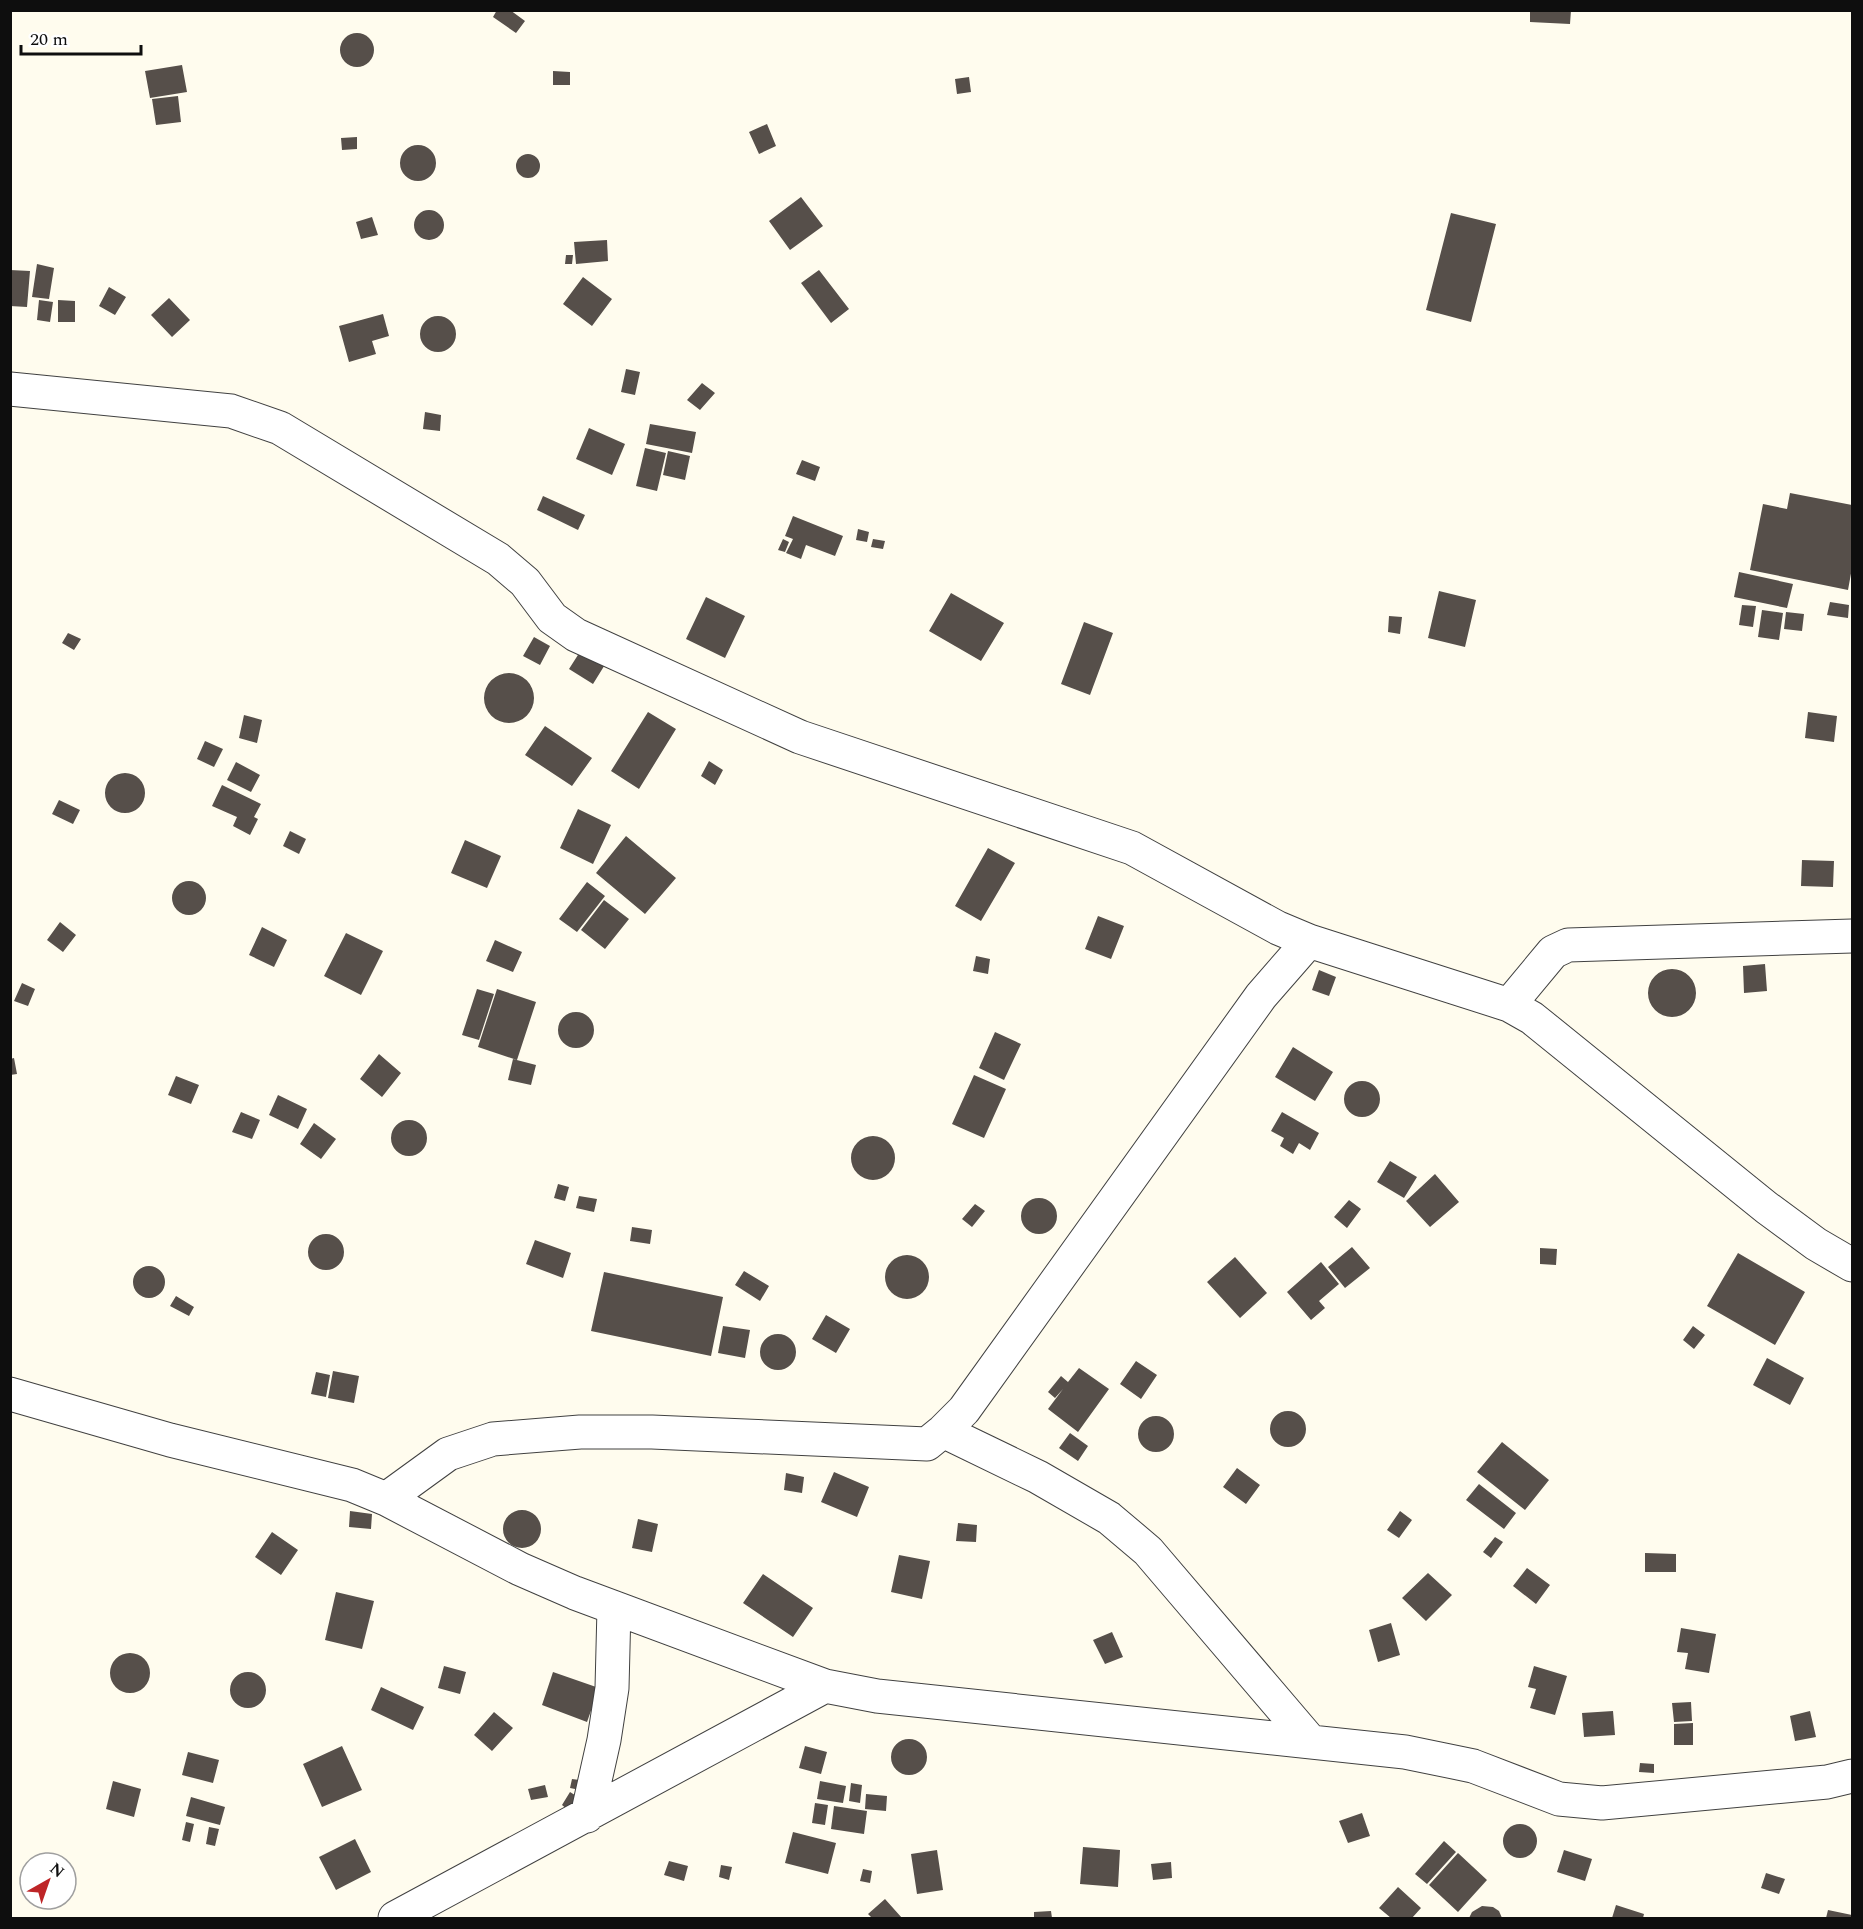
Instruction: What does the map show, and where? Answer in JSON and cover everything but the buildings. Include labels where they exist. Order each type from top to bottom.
[{"type":"street","points":[[10,389],[231,411],[280,428],[498,559],[525,582],[552,618],[576,635],[800,736],[1132,848],[1278,928],[1309,942],[1509,1005],[1532,1018],[1775,1214],[1816,1244],[1852,1265]]},
{"type":"street","points":[[1509,1005],[1553,952],[1568,945],[1852,936]]},
{"type":"street","points":[[386,1499],[448,1454],[493,1439],[580,1432],[652,1432],[927,1444],[944,1431],[964,1410],[1261,996],[1309,942]]},
{"type":"street","points":[[10,1394],[170,1440],[352,1485],[386,1499],[520,1569],[614,1608],[825,1686],[877,1696],[1405,1752],[1473,1766],[1559,1799],[1602,1803],[1827,1782],[1852,1776]]},
{"type":"street","points":[[944,1431],[1038,1477],[1117,1524],[1148,1551],[1311,1742]]},
{"type":"street","points":[[587,1816],[604,1740],[612,1688],[614,1608]]},
{"type":"street","points":[[395,1918],[825,1686]]}]
